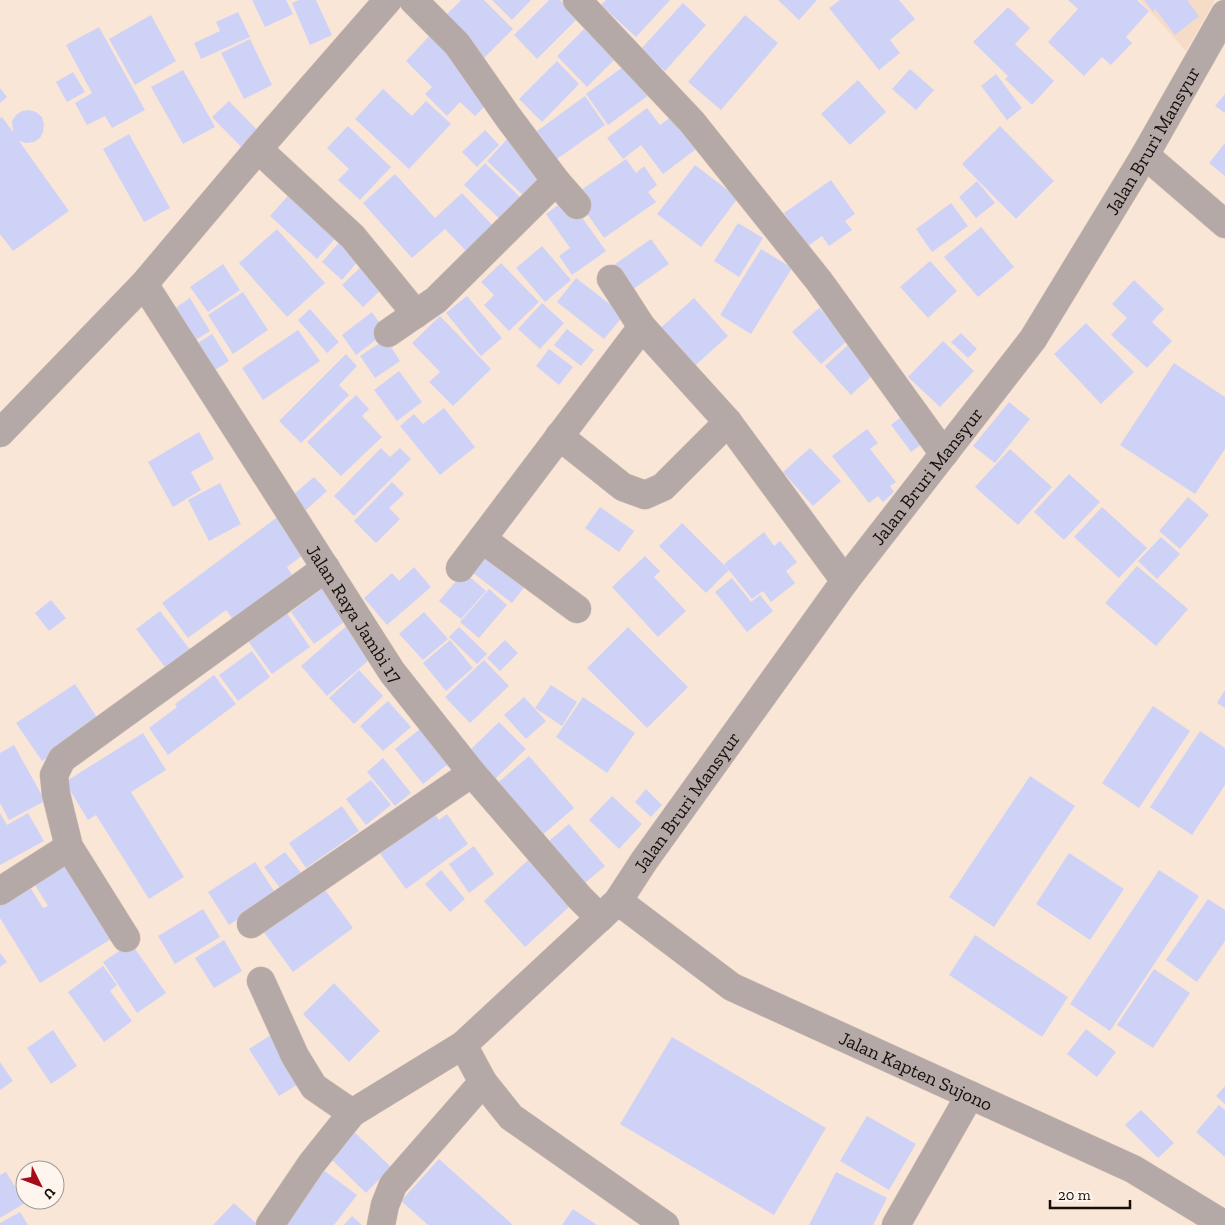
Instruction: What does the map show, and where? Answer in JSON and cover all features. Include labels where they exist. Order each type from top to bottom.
[{"type":"street","points":[[0,433],[144,284],[258,149],[388,0]]},
{"type":"street","points":[[413,0],[456,44],[556,182],[576,205]]},
{"type":"street","points":[[577,0],[692,122],[819,281],[944,454]]},
{"type":"street","name":"Jalan Bruri Mansyur","points":[[352,1112],[463,1045],[609,910],[845,581],[1033,339],[1145,155],[1225,14]]},
{"type":"street","points":[[258,149],[353,237],[416,314]]},
{"type":"street","points":[[1145,155],[1225,224]]},
{"type":"street","points":[[388,333],[436,300],[556,182]]},
{"type":"street","points":[[610,279],[642,327],[728,422],[845,581]]},
{"type":"street","name":"Jalan Raya Jambi 17","points":[[144,284],[392,672],[472,773],[579,896],[609,910]]},
{"type":"street","points":[[460,568],[642,327]]},
{"type":"street","points":[[559,436],[623,487],[644,495],[663,487],[728,422]]},
{"type":"street","points":[[482,539],[577,609]]},
{"type":"street","points":[[126,938],[69,846],[56,794],[54,775],[62,759],[326,568]]},
{"type":"street","points":[[251,924],[472,773]]},
{"type":"street","points":[[0,891],[69,846]]},
{"type":"street","name":"Jalan Kapten Sujono","points":[[609,910],[732,986],[1133,1169],[1225,1225]]},
{"type":"street","points":[[262,981],[295,1056],[314,1088],[352,1112],[312,1163],[270,1225]]},
{"type":"street","points":[[463,1045],[483,1082],[511,1117],[665,1225]]},
{"type":"street","points":[[381,1225],[385,1205],[393,1186],[483,1082]]},
{"type":"street","points":[[896,1225],[970,1095]]},
{"type":"shaded area","points":[[1140,0],[1215,0],[1186,51]]},
{"type":"building","points":[[252,0],[286,0],[293,14],[265,27]]},
{"type":"building","points":[[299,0],[316,0],[332,35],[310,45],[292,3]]},
{"type":"building","points":[[461,0],[484,0],[513,29],[484,58],[444,17]]},
{"type":"building","points":[[492,0],[531,0],[512,20]]},
{"type":"building","points":[[549,0],[560,0],[578,18],[537,59],[514,35]]},
{"type":"building","points":[[606,0],[670,0],[636,37],[601,5]]},
{"type":"building","points":[[778,0],[817,0],[799,20]]},
{"type":"building","points":[[840,0],[899,0],[915,19],[890,40],[900,53],[879,70],[829,8]]},
{"type":"building","points":[[1068,0],[1137,0],[1149,11],[1126,37],[1132,43],[1111,65],[1102,57],[1084,76],[1048,42],[1078,9]]},
{"type":"building","points":[[1144,0],[1187,0],[1199,16],[1175,35],[1155,9],[1153,12]]},
{"type":"building","points":[[683,3],[706,25],[665,71],[641,49]]},
{"type":"building","points":[[1008,7],[1030,28],[1015,44],[1054,81],[1032,105],[1005,79],[1008,76],[973,42]]},
{"type":"building","points":[[238,12],[250,37],[201,59],[194,43],[220,31],[216,22]]},
{"type":"building","points":[[151,15],[176,61],[135,85],[109,39]]},
{"type":"building","points":[[745,15],[778,43],[721,110],[688,82]]},
{"type":"building","points":[[99,27],[145,110],[112,128],[105,116],[87,125],[75,103],[92,93],[66,45]]},
{"type":"building","points":[[584,29],[615,59],[587,87],[557,56]]},
{"type":"building","points":[[432,33],[478,77],[469,87],[487,104],[475,116],[460,102],[447,116],[425,94],[432,87],[406,61]]},
{"type":"building","points":[[250,39],[272,85],[244,99],[221,53]]},
{"type":"building","points":[[557,61],[579,84],[542,122],[519,99]]},
{"type":"building","points":[[627,64],[649,95],[608,125],[586,94]]},
{"type":"building","points":[[910,69],[934,90],[916,110],[892,89]]},
{"type":"building","points":[[183,70],[215,127],[183,144],[151,87]]},
{"type":"building","points":[[73,72],[85,92],[67,102],[56,82]]},
{"type":"building","points":[[996,74],[1022,108],[1007,120],[981,86]]},
{"type":"building","points":[[858,80],[886,112],[850,145],[821,114]]},
{"type":"building","points":[[0,88],[7,97],[0,103]]},
{"type":"building","points":[[383,89],[412,116],[426,101],[451,124],[409,169],[355,119]]},
{"type":"building","points":[[1225,94],[1225,113],[1215,106]]},
{"type":"building","points":[[585,96],[605,125],[557,159],[537,131]]},
{"type":"building","points":[[229,101],[261,134],[245,151],[212,117]]},
{"type":"building","points":[[647,108],[660,125],[675,114],[700,146],[663,174],[641,145],[623,159],[607,138]]},
{"type":"building","points":[[22,111],[36,112],[42,117],[44,124],[43,132],[40,138],[34,142],[26,143],[19,141],[69,211],[13,251],[0,234],[0,118],[2,117],[13,132],[12,121],[16,115]]},
{"type":"building","points":[[348,126],[391,167],[360,200],[338,180],[349,169],[327,148]]},
{"type":"building","points":[[1000,126],[1054,181],[1016,219],[962,164]]},
{"type":"building","points":[[485,130],[499,145],[477,167],[462,152]]},
{"type":"building","points":[[129,134],[170,208],[144,222],[103,149]]},
{"type":"building","points":[[509,137],[550,176],[527,199],[487,161]]},
{"type":"building","points":[[1225,143],[1225,176],[1209,163]]},
{"type":"building","points":[[626,159],[636,173],[644,166],[657,185],[648,192],[656,202],[604,238],[574,195]]},
{"type":"building","points":[[485,163],[525,202],[504,223],[464,185]]},
{"type":"building","points":[[695,165],[738,198],[701,247],[657,214]]},
{"type":"building","points":[[395,174],[435,218],[462,193],[495,228],[468,253],[445,229],[412,258],[363,203]]},
{"type":"building","points":[[831,180],[855,214],[845,221],[852,230],[829,246],[822,236],[808,246],[784,213]]},
{"type":"building","points":[[977,181],[995,203],[976,218],[959,197]]},
{"type":"building","points":[[293,190],[340,233],[317,259],[270,216]]},
{"type":"building","points":[[568,198],[606,251],[572,275],[559,256],[570,248],[546,214]]},
{"type":"building","points":[[951,203],[968,226],[932,252],[916,229]]},
{"type":"building","points":[[738,223],[763,238],[739,277],[714,261]]},
{"type":"building","points":[[981,227],[1014,267],[978,297],[944,257]]},
{"type":"building","points":[[277,229],[325,283],[287,317],[239,263]]},
{"type":"building","points":[[344,237],[364,254],[342,280],[322,262]]},
{"type":"building","points":[[651,239],[669,264],[629,292],[611,267]]},
{"type":"building","points":[[542,246],[571,280],[545,302],[516,268]]},
{"type":"building","points":[[761,249],[792,268],[751,334],[720,315]]},
{"type":"building","points":[[930,261],[957,291],[928,318],[900,287]]},
{"type":"building","points":[[365,263],[386,285],[363,307],[342,285]]},
{"type":"building","points":[[501,263],[539,302],[509,331],[484,305],[494,295],[481,282]]},
{"type":"building","points":[[223,264],[240,290],[208,312],[190,287]]},
{"type":"building","points":[[576,278],[624,315],[604,339],[557,302]]},
{"type":"building","points":[[1134,280],[1164,309],[1152,322],[1172,341],[1147,368],[1111,335],[1127,318],[1112,304]]},
{"type":"building","points":[[243,292],[268,330],[233,354],[208,315]]},
{"type":"building","points":[[467,296],[502,338],[481,356],[446,313]]},
{"type":"building","points":[[190,298],[210,331],[191,343],[171,311]]},
{"type":"building","points":[[694,298],[728,336],[690,370],[656,332]]},
{"type":"building","points":[[542,303],[564,323],[540,349],[518,329]]},
{"type":"building","points":[[819,308],[848,340],[821,364],[792,332]]},
{"type":"building","points":[[310,309],[339,342],[327,353],[298,320]]},
{"type":"building","points":[[372,312],[386,332],[356,355],[342,335]]},
{"type":"building","points":[[440,316],[491,369],[453,406],[429,382],[440,372],[412,343]]},
{"type":"building","points":[[1086,323],[1134,372],[1101,404],[1054,354]]},
{"type":"building","points":[[567,329],[594,350],[581,366],[554,345]]},
{"type":"building","points":[[298,330],[320,361],[263,400],[242,368]]},
{"type":"building","points":[[961,333],[977,349],[968,358],[951,342]]},
{"type":"building","points":[[212,334],[229,361],[209,374],[192,347]]},
{"type":"building","points":[[386,339],[400,361],[375,378],[360,356]]},
{"type":"building","points":[[943,341],[974,371],[940,407],[908,377]]},
{"type":"building","points":[[849,344],[875,373],[851,395],[825,366]]},
{"type":"building","points":[[549,349],[573,367],[559,385],[536,366]]},
{"type":"building","points":[[346,354],[357,366],[339,385],[349,395],[301,443],[279,421]]},
{"type":"building","points":[[1174,363],[1225,397],[1225,449],[1195,494],[1120,445]]},
{"type":"building","points":[[399,371],[422,402],[397,421],[374,390]]},
{"type":"building","points":[[356,395],[369,409],[362,416],[382,437],[341,476],[307,442]]},
{"type":"building","points":[[1009,402],[1030,419],[995,463],[973,446]]},
{"type":"building","points":[[444,408],[475,447],[440,475],[400,426],[414,414],[423,424]]},
{"type":"building","points":[[908,411],[929,439],[911,452],[891,425]]},
{"type":"building","points":[[867,429],[878,443],[870,449],[896,482],[890,486],[894,492],[883,502],[878,496],[869,503],[832,456]]},
{"type":"building","points":[[199,432],[214,459],[191,472],[201,490],[173,507],[148,462]]},
{"type":"building","points":[[381,448],[390,457],[400,448],[411,459],[354,516],[334,496]]},
{"type":"building","points":[[810,448],[841,481],[813,506],[783,472]]},
{"type":"building","points":[[1010,449],[1052,487],[1018,525],[975,487]]},
{"type":"building","points":[[1069,474],[1100,502],[1064,540],[1034,512]]},
{"type":"building","points":[[314,477],[327,491],[306,510],[293,495]]},
{"type":"building","points":[[392,482],[404,494],[389,508],[400,519],[376,543],[354,521]]},
{"type":"building","points":[[220,483],[241,524],[209,541],[188,500]]},
{"type":"building","points":[[1188,497],[1209,515],[1180,549],[1159,531]]},
{"type":"building","points":[[600,507],[634,531],[619,552],[585,528]]},
{"type":"building","points":[[1102,507],[1147,548],[1119,578],[1074,537]]},
{"type":"building","points":[[280,515],[307,552],[287,567],[294,578],[235,622],[226,610],[188,638],[162,603]]},
{"type":"building","points":[[682,523],[729,570],[706,593],[659,546]]},
{"type":"building","points":[[764,532],[774,546],[780,541],[797,562],[786,571],[795,583],[771,602],[763,591],[752,599],[724,564]]},
{"type":"building","points":[[1161,537],[1180,554],[1157,579],[1138,561]]},
{"type":"building","points":[[489,551],[529,581],[512,603],[472,572]]},
{"type":"building","points":[[645,556],[660,571],[654,577],[686,611],[658,637],[612,587]]},
{"type":"building","points":[[1137,566],[1188,609],[1156,646],[1105,603]]},
{"type":"building","points":[[414,567],[431,587],[387,625],[364,598],[392,573],[399,581]]},
{"type":"building","points":[[464,572],[486,591],[461,619],[439,601]]},
{"type":"building","points":[[732,578],[751,602],[760,595],[773,611],[747,632],[715,592]]},
{"type":"building","points":[[327,585],[351,617],[314,644],[291,612]]},
{"type":"building","points":[[489,589],[507,605],[479,638],[460,622]]},
{"type":"building","points":[[51,600],[66,618],[49,631],[35,613]]},
{"type":"building","points":[[282,606],[310,647],[272,674],[243,634]]},
{"type":"building","points":[[160,611],[192,652],[168,671],[136,629]]},
{"type":"building","points":[[424,612],[448,639],[423,660],[399,634]]},
{"type":"building","points":[[350,623],[376,654],[327,696],[301,666]]},
{"type":"building","points":[[459,627],[487,654],[477,664],[449,637]]},
{"type":"building","points":[[628,627],[688,687],[647,728],[587,668]]},
{"type":"building","points":[[450,640],[473,668],[446,691],[423,663]]},
{"type":"building","points":[[505,640],[518,653],[500,671],[487,658]]},
{"type":"building","points":[[252,651],[270,677],[238,701],[219,675]]},
{"type":"building","points":[[484,660],[509,686],[470,723],[445,697]]},
{"type":"building","points":[[359,670],[383,696],[354,724],[329,698]]},
{"type":"building","points":[[214,675],[236,704],[168,755],[149,728],[177,707],[175,704]]},
{"type":"building","points":[[75,684],[100,722],[42,761],[16,723]]},
{"type":"building","points":[[551,685],[577,702],[562,726],[535,708]]},
{"type":"building","points":[[1225,690],[1225,708],[1217,703]]},
{"type":"building","points":[[524,697],[546,721],[526,739],[504,715]]},
{"type":"building","points":[[583,697],[635,733],[607,773],[556,737]]},
{"type":"building","points":[[388,701],[411,727],[383,751],[360,726]]},
{"type":"building","points":[[1153,706],[1190,731],[1139,808],[1102,783]]},
{"type":"building","points":[[499,722],[526,749],[495,779],[469,751]]},
{"type":"building","points":[[425,725],[453,760],[423,784],[395,749]]},
{"type":"building","points":[[1200,731],[1225,748],[1225,785],[1192,835],[1150,807]]},
{"type":"building","points":[[143,733],[166,770],[131,792],[184,877],[149,899],[96,815],[88,820],[65,782]]},
{"type":"building","points":[[14,745],[45,801],[9,820],[0,803],[0,753]]},
{"type":"building","points":[[529,756],[574,808],[540,837],[495,785]]},
{"type":"building","points":[[383,758],[411,793],[395,806],[367,772]]},
{"type":"building","points":[[1030,776],[1075,806],[994,927],[949,897]]},
{"type":"building","points":[[371,780],[391,805],[366,825],[346,799]]},
{"type":"building","points":[[646,789],[662,805],[651,817],[635,802]]},
{"type":"building","points":[[612,796],[642,824],[619,849],[589,820]]},
{"type":"building","points":[[342,806],[359,831],[306,868],[289,843]]},
{"type":"building","points":[[430,808],[439,820],[447,814],[468,844],[406,889],[376,848]]},
{"type":"building","points":[[0,813],[7,825],[28,813],[44,841],[0,865]]},
{"type":"building","points":[[569,824],[605,866],[579,888],[543,846]]},
{"type":"building","points":[[474,846],[494,874],[469,893],[449,864]]},
{"type":"building","points":[[285,852],[301,873],[280,888],[264,867]]},
{"type":"building","points":[[1069,853],[1124,889],[1090,940],[1036,904]]},
{"type":"building","points":[[61,857],[111,939],[40,983],[0,918],[0,895],[25,879],[43,908],[48,906],[30,877]]},
{"type":"building","points":[[528,860],[569,907],[525,947],[484,901]]},
{"type":"building","points":[[255,862],[276,894],[229,925],[208,892]]},
{"type":"building","points":[[441,870],[465,899],[450,912],[425,884]]},
{"type":"building","points":[[1159,870],[1199,896],[1110,1031],[1070,1004]]},
{"type":"building","points":[[323,887],[353,928],[293,972],[263,931]]},
{"type":"building","points":[[1208,899],[1225,910],[1225,941],[1197,982],[1166,960]]},
{"type":"building","points":[[203,909],[220,937],[175,964],[158,936]]},
{"type":"building","points":[[975,935],[1068,997],[1042,1037],[949,975]]},
{"type":"building","points":[[224,940],[242,971],[214,988],[195,958]]},
{"type":"building","points":[[131,943],[166,993],[137,1013],[103,962]]},
{"type":"building","points":[[0,953],[7,962],[0,967]]},
{"type":"building","points":[[103,966],[117,985],[110,991],[132,1021],[104,1042],[68,992]]},
{"type":"building","points":[[1154,969],[1190,993],[1153,1048],[1117,1025]]},
{"type":"building","points":[[334,983],[380,1031],[349,1062],[303,1014]]},
{"type":"building","points":[[1086,1029],[1116,1052],[1097,1077],[1067,1054]]},
{"type":"building","points":[[53,1030],[77,1066],[51,1084],[27,1048]]},
{"type":"building","points":[[274,1033],[305,1080],[279,1096],[249,1049]]},
{"type":"building","points":[[672,1037],[826,1128],[774,1215],[620,1124]]},
{"type":"building","points":[[0,1062],[13,1081],[0,1090]]},
{"type":"building","points":[[1225,1086],[1225,1104],[1216,1096]]},
{"type":"building","points":[[1219,1105],[1225,1110],[1225,1157],[1196,1132]]},
{"type":"building","points":[[1141,1110],[1174,1143],[1158,1158],[1125,1125]]},
{"type":"building","points":[[867,1116],[916,1144],[889,1190],[840,1161]]},
{"type":"building","points":[[352,1130],[391,1167],[366,1193],[328,1156]]},
{"type":"building","points":[[439,1159],[513,1225],[428,1225],[401,1201]]},
{"type":"building","points":[[322,1169],[357,1195],[334,1225],[280,1225]]},
{"type":"building","points":[[6,1172],[15,1187],[15,1209],[0,1218],[0,1175]]},
{"type":"building","points":[[836,1172],[887,1198],[873,1225],[809,1225]]},
{"type":"building","points":[[234,1203],[258,1225],[213,1225]]},
{"type":"building","points":[[573,1209],[597,1225],[562,1225]]},
{"type":"building","points":[[20,1212],[28,1225],[0,1225],[0,1223]]},
{"type":"building","points":[[352,1216],[362,1225],[344,1225]]}]
